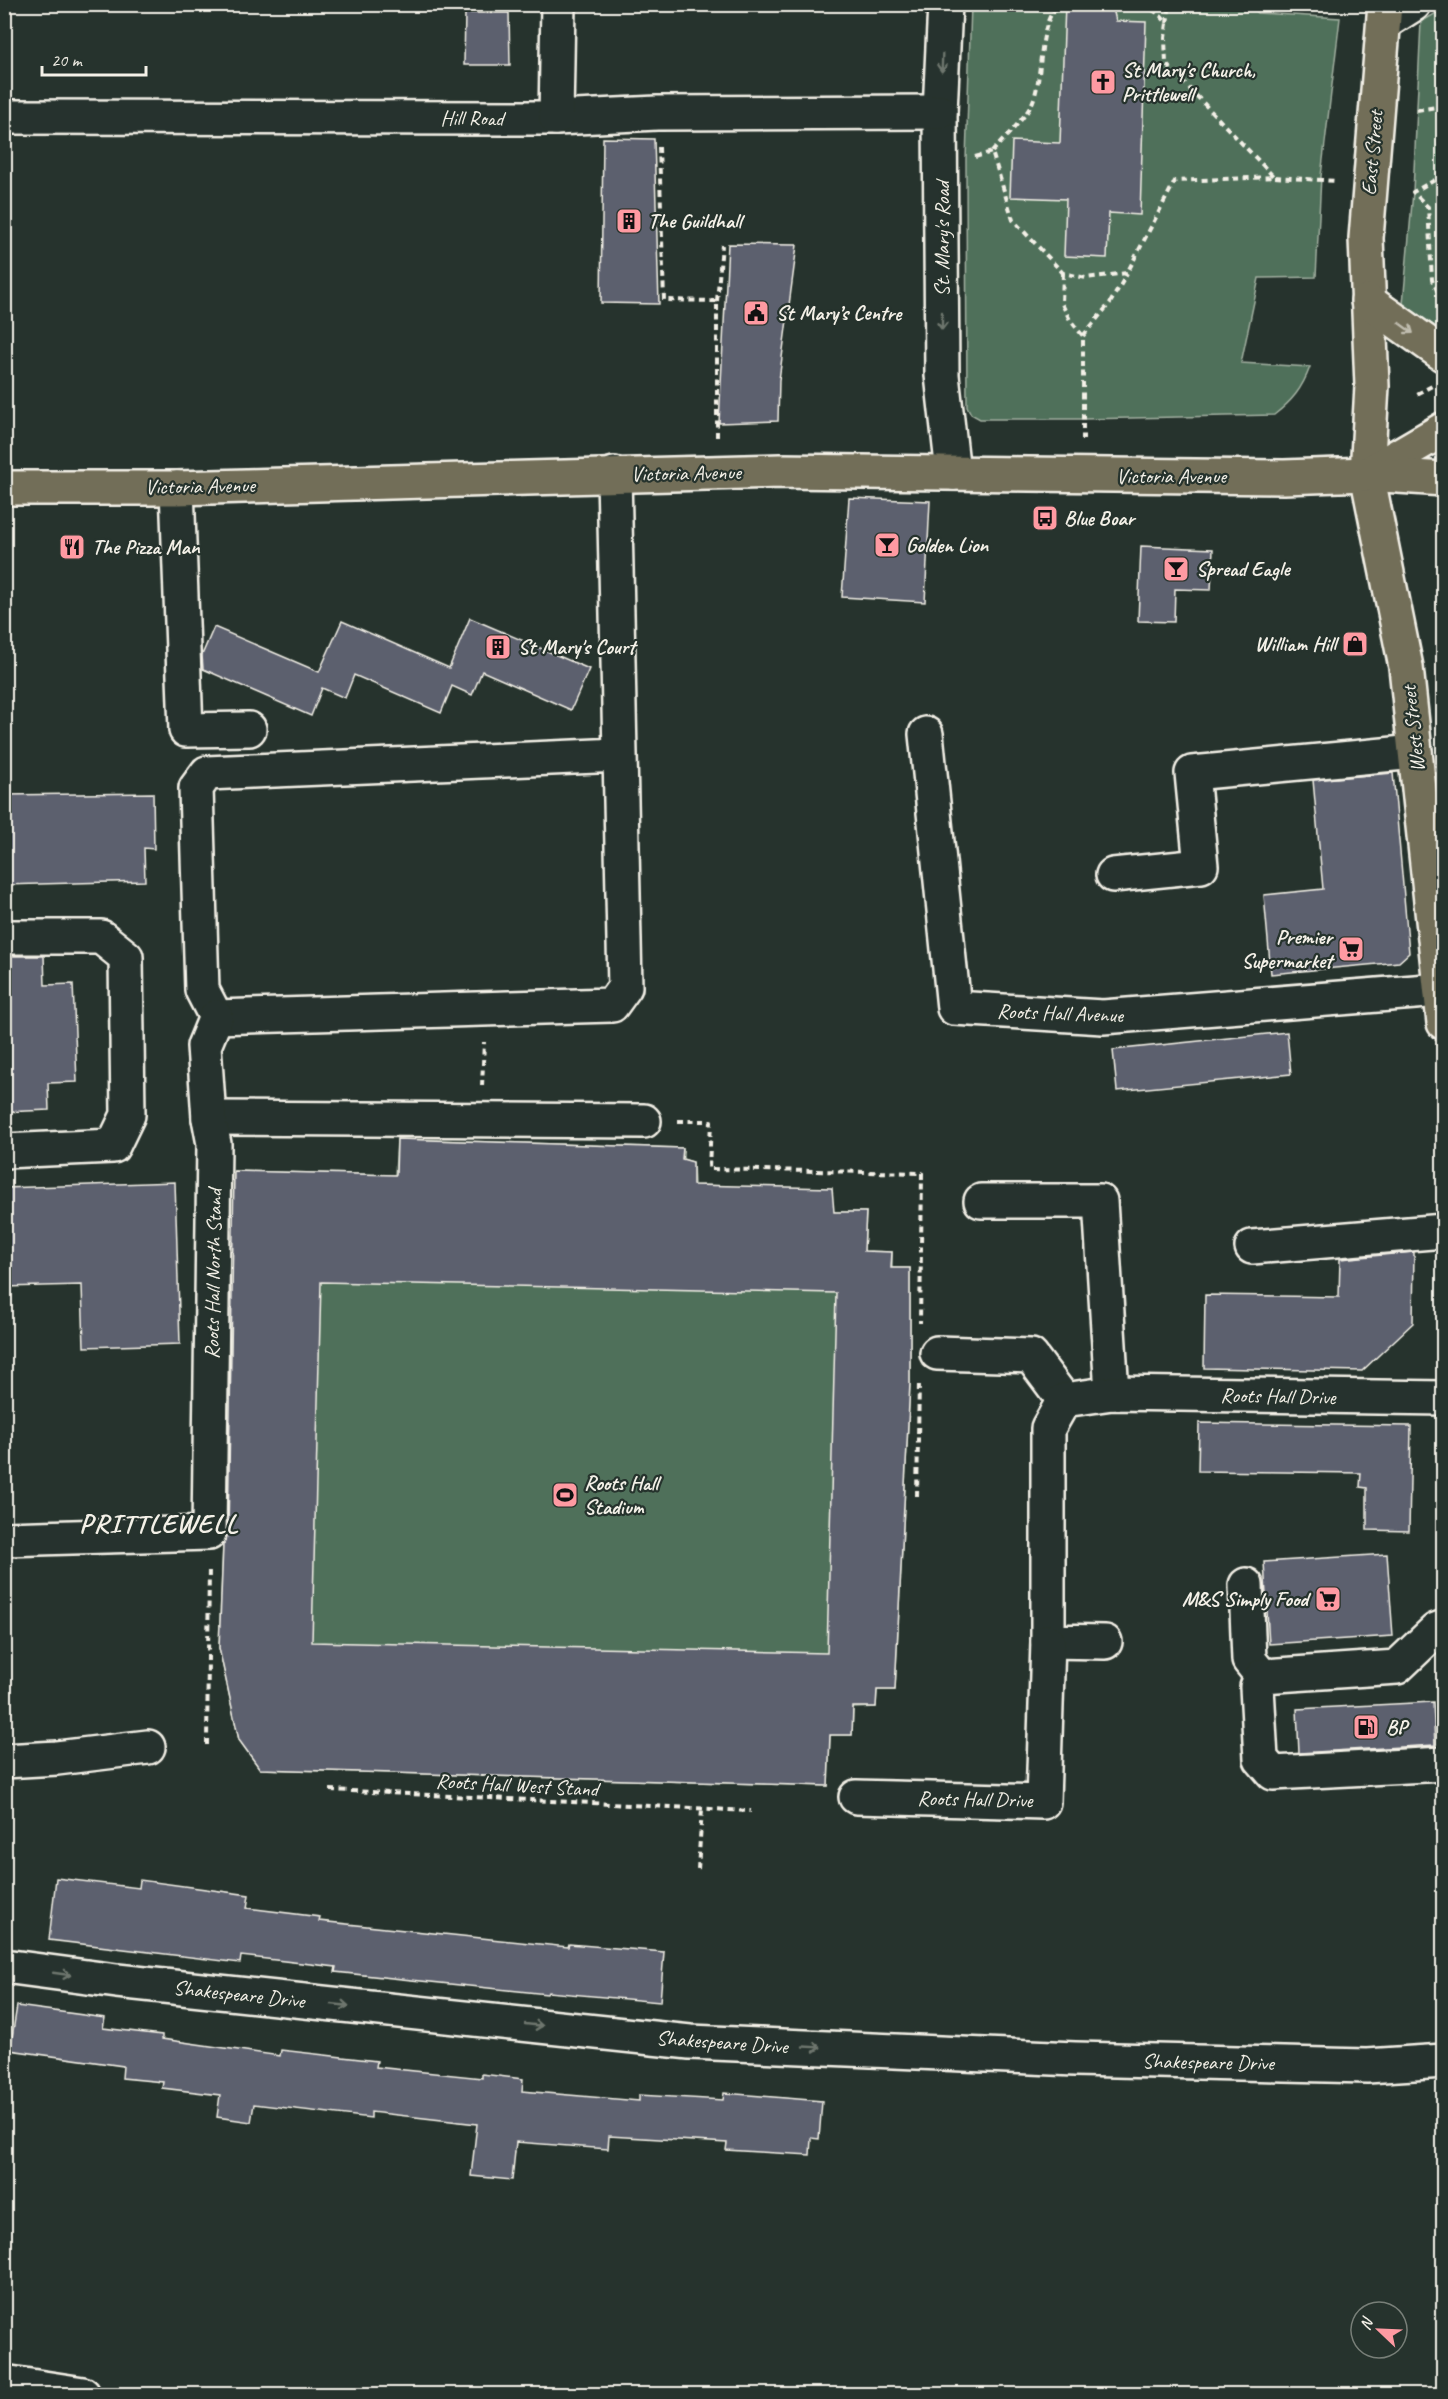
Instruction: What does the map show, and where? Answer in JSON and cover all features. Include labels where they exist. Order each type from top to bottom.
[{"type":"main road","name":"East Street","points":[[1367,474],[1372,386],[1366,238],[1385,14]]},
{"type":"main road","points":[[1368,301],[1443,355]]},
{"type":"main road","name":"Victoria Avenue","points":[[1367,474],[1443,429]]},
{"type":"main road","name":"Victoria Avenue","points":[[4,488],[177,488],[780,471],[1083,476],[1300,477],[1367,474],[1443,479]]},
{"type":"main road","name":"West Street","points":[[1367,474],[1406,667],[1442,1010]]},
{"type":"street","points":[[556,118],[558,4]]},
{"type":"street","name":"St. Mary's Road","points":[[945,4],[940,112],[942,375],[953,473]]},
{"type":"street","points":[[1385,14],[1414,4]]},
{"type":"street","name":"Hill Road","points":[[4,117],[556,118],[657,113],[940,112]]},
{"type":"street","points":[[614,474],[625,987],[612,1005],[216,1017],[202,990],[196,788],[207,773],[619,755]]},
{"type":"street","points":[[177,488],[186,730],[249,729]]},
{"type":"street","name":"Roots Hall Avenue","points":[[926,734],[954,1008],[1102,1017],[1442,1010]]},
{"type":"street","points":[[1113,875],[1201,866],[1192,773],[1415,752]]},
{"type":"street","points":[[4,937],[101,936],[126,957],[128,1115],[113,1146],[4,1151]]},
{"type":"street","name":"Roots Hall North Stand","points":[[209,1533],[214,1144],[209,1118],[204,1046],[216,1017]]},
{"type":"street","points":[[209,1118],[644,1121]]},
{"type":"street","points":[[981,1201],[1100,1201],[1112,1393]]},
{"type":"street","points":[[1252,1247],[1443,1231]]},
{"type":"street","points":[[925,1352],[1031,1356],[1064,1400]]},
{"type":"street","name":"Roots Hall Drive","points":[[856,1797],[1043,1802],[1048,1641],[1048,1428],[1064,1400],[1112,1393],[1443,1398]]},
{"type":"street","points":[[4,1539],[209,1533]]},
{"type":"street","points":[[1246,1585],[1249,1660],[1262,1676]]},
{"type":"street","points":[[1262,1676],[1396,1667],[1436,1630],[1443,1627]]},
{"type":"street","points":[[1048,1641],[1105,1642]]},
{"type":"street","points":[[1262,1676],[1257,1688],[1261,1759],[1273,1773],[1443,1764]]},
{"type":"street","points":[[4,1761],[57,1758],[148,1747]]},
{"type":"street","name":"Shakespeare Drive","points":[[4,1966],[117,1981],[690,2042],[1239,2063],[1367,2066],[1443,2061]]},
{"type":"street","points":[[4,2382],[83,2394]]},
{"type":"path","points":[[942,167],[992,152],[1032,104],[1040,78],[1047,19],[1059,4]]},
{"type":"path","points":[[1143,4],[1159,14],[1167,23]]},
{"type":"path","points":[[1170,4],[1165,38],[1166,64],[1274,177]]},
{"type":"path","points":[[1417,110],[1443,106]]},
{"type":"path","points":[[657,113],[664,300],[717,301]]},
{"type":"path","points":[[992,152],[1013,220],[1063,273],[1086,278],[1127,273]]},
{"type":"path","points":[[1443,175],[1413,192],[1428,207],[1432,280],[1443,304]]},
{"type":"path","points":[[1083,336],[1110,303],[1175,181],[1274,177],[1369,183]]},
{"type":"path","points":[[715,426],[717,301],[723,246]]},
{"type":"path","points":[[1063,273],[1062,304],[1070,320],[1083,336],[1083,476]]},
{"type":"path","points":[[644,1121],[711,1121],[709,1169],[922,1173],[925,1352],[917,1496]]},
{"type":"path","points":[[207,1745],[209,1533]]},
{"type":"path","name":"Roots Hall West Stand","points":[[330,1790],[751,1811]]},
{"type":"path","points":[[698,1869],[702,1809]]},
{"type":"green space","points":[[1257,4],[1257,13],[1340,18],[1321,176],[1316,277],[1259,278],[1241,363],[1310,367],[1300,388],[1274,415],[980,419],[971,414],[967,406],[966,160],[971,5]]},
{"type":"green space","points":[[1443,9],[1443,341],[1402,315],[1413,192],[1421,22]]},
{"type":"green space","name":"Roots Hall Stadium","points":[[397,1139],[683,1148],[683,1159],[693,1162],[694,1185],[728,1186],[834,1212],[866,1212],[864,1251],[892,1252],[892,1268],[910,1268],[910,1383],[895,1690],[877,1690],[876,1707],[853,1708],[852,1735],[830,1735],[828,1786],[260,1769],[239,1740],[219,1648],[234,1253],[234,1171],[395,1175]]},
{"type":"building","name":"St Mary's Church, Prittlewell","points":[[1065,4],[1112,4],[1116,21],[1146,22],[1140,215],[1109,213],[1107,258],[1064,256],[1066,199],[1010,197],[1012,141],[1060,143]]},
{"type":"building","points":[[465,13],[509,13],[510,65],[464,65]]},
{"type":"building","name":"The Guildhall","points":[[603,138],[654,139],[659,304],[601,303]]},
{"type":"building","name":"St Mary’s Centre","points":[[728,244],[797,245],[779,380],[778,421],[719,423]]},
{"type":"building","name":"Golden Lion","points":[[849,498],[930,501],[925,602],[842,597]]},
{"type":"building","name":"Spread Eagle","points":[[1141,546],[1213,549],[1211,590],[1175,589],[1174,622],[1138,621]]},
{"type":"building","name":"St Mary's Court","points":[[470,618],[589,669],[571,710],[482,671],[472,695],[452,686],[441,713],[354,675],[345,698],[322,688],[311,716],[203,669],[202,655],[214,627],[319,672],[342,621],[449,668]]},
{"type":"building","points":[[1393,773],[1409,953],[1399,962],[1271,974],[1264,895],[1323,889],[1313,780]]},
{"type":"building","points":[[153,793],[154,849],[144,848],[145,881],[4,885],[4,795]]},
{"type":"building","points":[[4,956],[44,956],[45,985],[73,984],[77,1082],[48,1083],[49,1110],[4,1112]]},
{"type":"building","points":[[1287,1032],[1291,1074],[1117,1091],[1113,1050]]},
{"type":"building","points":[[397,1139],[683,1148],[682,1159],[693,1162],[693,1185],[832,1188],[834,1212],[866,1212],[864,1251],[892,1252],[891,1268],[910,1268],[910,1383],[895,1690],[877,1690],[876,1707],[853,1707],[852,1735],[830,1735],[828,1786],[260,1769],[239,1740],[219,1648],[223,1545],[228,1533],[234,1171],[396,1175]],"holes":[[[321,1282],[836,1293],[827,1653],[312,1642]]]},
{"type":"building","points":[[175,1182],[180,1344],[84,1347],[82,1285],[4,1287],[4,1188]]},
{"type":"building","points":[[1414,1252],[1413,1323],[1362,1371],[1204,1368],[1205,1295],[1339,1297],[1340,1259]]},
{"type":"building","points":[[1199,1423],[1411,1426],[1409,1531],[1367,1530],[1367,1488],[1360,1487],[1361,1473],[1198,1471]]},
{"type":"building","name":"M&S Simply Food","points":[[1387,1554],[1393,1636],[1269,1644],[1264,1562]]},
{"type":"building","name":"BP","points":[[1433,1702],[1435,1745],[1299,1753],[1297,1709]]},
{"type":"building","points":[[56,1878],[139,1888],[140,1880],[249,1895],[247,1908],[320,1917],[319,1921],[568,1947],[569,1944],[664,1952],[660,2002],[548,1992],[547,1994],[335,1972],[336,1967],[241,1956],[240,1963],[49,1940]]},
{"type":"building","points":[[17,2006],[105,2018],[103,2028],[162,2035],[162,2039],[280,2056],[281,2050],[377,2061],[376,2067],[482,2078],[482,2074],[523,2079],[522,2091],[639,2101],[639,2095],[723,2100],[724,2093],[822,2101],[819,2139],[811,2138],[810,2155],[726,2150],[727,2143],[609,2136],[608,2149],[516,2142],[512,2180],[471,2176],[477,2124],[371,2112],[371,2118],[254,2104],[251,2122],[217,2117],[220,2095],[162,2088],[163,2082],[122,2078],[123,2066],[10,2050]]},
{"type":"place","name":"St Mary's Church, Prittlewell","points":[[1103,82]]},
{"type":"place","name":"The Guildhall","points":[[629,221]]},
{"type":"place","name":"St Mary’s Centre","points":[[756,313]]},
{"type":"place","name":"Blue Boar","points":[[1045,518]]},
{"type":"place","name":"Golden Lion","points":[[887,545]]},
{"type":"place","name":"The Pizza Man","points":[[72,547]]},
{"type":"place","name":"Spread Eagle","points":[[1176,569]]},
{"type":"place","name":"William Hill","points":[[1355,644]]},
{"type":"place","name":"St Mary's Court","points":[[498,647]]},
{"type":"place","name":"Premier Supermarket","points":[[1351,949]]},
{"type":"place","name":"Roots Hall Stadium","points":[[565,1495]]},
{"type":"place","name":"M&S Simply Food","points":[[1328,1599]]},
{"type":"place","name":"BP","points":[[1366,1727]]},
{"type":"district","name":"PRITTLEWELL","points":[[159,1523]]}]
